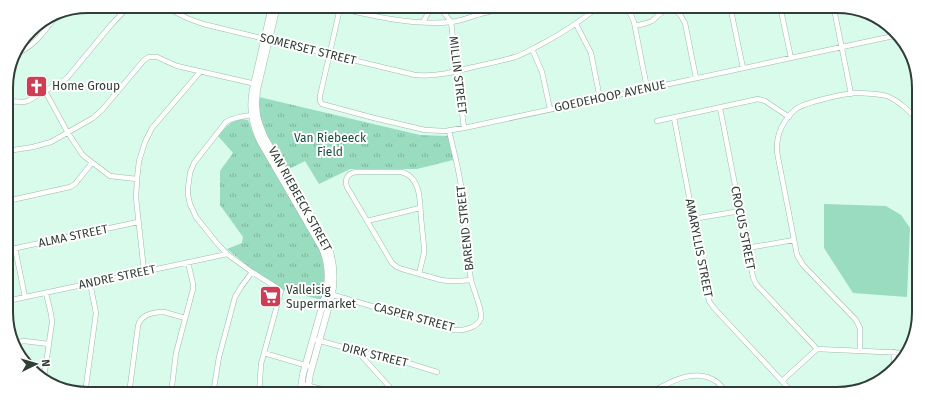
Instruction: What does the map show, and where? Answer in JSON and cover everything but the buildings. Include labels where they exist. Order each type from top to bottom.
[{"type":"street","points":[[13,101],[26,102],[67,78],[122,13]]},
{"type":"street","name":"SOMERSET STREET","points":[[177,13],[196,22],[415,75],[436,75],[515,57],[561,34],[590,13]]},
{"type":"street","name":"VAN RIEBEECK STREET","points":[[267,39],[271,13]]},
{"type":"street","name":"VAN RIEBEECK STREET","points":[[275,13],[256,84],[254,128],[323,250],[327,270],[329,294],[320,341],[301,387]]},
{"type":"street","points":[[330,54],[339,13]]},
{"type":"street","points":[[364,13],[392,19],[423,22],[451,22],[481,13]]},
{"type":"street","points":[[423,22],[428,13]]},
{"type":"street","points":[[444,13],[451,22]]},
{"type":"street","points":[[629,13],[635,26],[647,88]]},
{"type":"street","points":[[635,26],[652,21],[661,13]]},
{"type":"street","points":[[678,13],[685,23],[696,78]]},
{"type":"street","points":[[731,13],[743,68]]},
{"type":"street","points":[[781,13],[791,58]]},
{"type":"street","points":[[835,13],[851,94]]},
{"type":"street","name":"MILLIN STREET","points":[[451,22],[464,128]]},
{"type":"street","points":[[24,49],[34,43],[50,23]]},
{"type":"street","points":[[576,24],[591,53],[600,99]]},
{"type":"street","name":"GOEDEHOOP AVENUE","points":[[330,54],[320,96],[320,100],[323,105],[426,130],[450,131],[891,36]]},
{"type":"street","points":[[532,49],[542,72],[550,109]]},
{"type":"street","points":[[13,150],[48,143],[91,119],[99,113],[144,60],[152,56],[177,66],[256,84]]},
{"type":"street","points":[[144,271],[136,198],[139,161],[149,132],[200,72]]},
{"type":"street","points":[[45,91],[82,154],[110,176],[137,179]]},
{"type":"street","points":[[860,351],[860,328],[856,320],[800,261],[797,255],[778,160],[777,147],[780,131],[788,117],[797,108],[806,104],[856,93],[887,96],[901,104],[912,114]]},
{"type":"street","points":[[657,121],[761,99],[788,117]]},
{"type":"street","name":"CROCUS STREET","points":[[720,108],[753,277],[756,284],[817,349]]},
{"type":"street","points":[[254,115],[232,119],[226,122],[194,162],[190,177],[188,195],[194,215],[227,254],[279,289],[281,292],[260,369],[259,387]]},
{"type":"street","name":"AMARYLLIS STREET","points":[[674,118],[708,297],[711,304],[788,387]]},
{"type":"street","name":"BAREND STREET","points":[[450,131],[462,191],[471,280],[481,314],[478,323]]},
{"type":"street","points":[[13,200],[70,187],[75,184],[92,163]]},
{"type":"street","points":[[419,274],[424,250],[418,191],[413,180],[408,174],[401,172],[356,172],[348,175],[346,184],[392,263],[400,268],[419,274],[448,281],[471,280]]},
{"type":"street","points":[[367,220],[420,208]]},
{"type":"street","points":[[693,219],[740,211]]},
{"type":"street","name":"ALMA STREET","points":[[15,248],[138,222]]},
{"type":"street","points":[[747,248],[794,240]]},
{"type":"street","points":[[15,248],[26,298]]},
{"type":"street","name":"ANDRE STREET","points":[[13,300],[227,254]]},
{"type":"street","points":[[172,387],[175,357],[193,287],[188,262]]},
{"type":"street","points":[[214,387],[219,357],[235,297],[240,287],[252,272]]},
{"type":"street","points":[[87,387],[96,313],[90,284]]},
{"type":"street","points":[[45,374],[52,320],[46,292]]},
{"type":"street","name":"VAN RIEBEECK STREET","points":[[308,386],[313,339],[329,294]]},
{"type":"street","name":"CASPER STREET","points":[[329,294],[454,330],[464,329],[478,323]]},
{"type":"street","points":[[129,387],[138,326],[141,318],[149,314],[164,312],[185,318]]},
{"type":"street","name":"DIRK STREET","points":[[313,339],[357,351],[408,362],[437,372]]},
{"type":"street","points":[[20,342],[49,344]]},
{"type":"street","points":[[782,381],[817,349],[900,353]]},
{"type":"street","points":[[357,351],[390,387]]},
{"type":"street","points":[[894,352],[894,361]]},
{"type":"street","points":[[264,353],[309,366]]},
{"type":"street","points":[[663,387],[687,376],[707,377],[717,382],[722,387]]},
{"type":"street","points":[[301,384],[312,387]]},
{"type":"green space","name":"Van Riebeeck Field","points":[[259,97],[420,135],[448,136],[453,160],[417,169],[350,169],[319,184],[305,161],[287,170],[263,129],[259,114]]},
{"type":"green space","name":"Van Riebeeck Field","points":[[241,119],[248,120],[254,136],[321,252],[325,275],[322,300],[283,290],[253,270],[227,249],[242,243],[243,237],[220,205],[220,171],[233,153],[218,136],[231,123]]},
{"type":"green space","points":[[824,204],[886,206],[901,215],[910,228],[907,297],[853,293],[824,248]]},
{"type":"place","name":"Home Group","points":[[36,86]]},
{"type":"place","name":"Valleisig Supermarket","points":[[271,297]]}]
